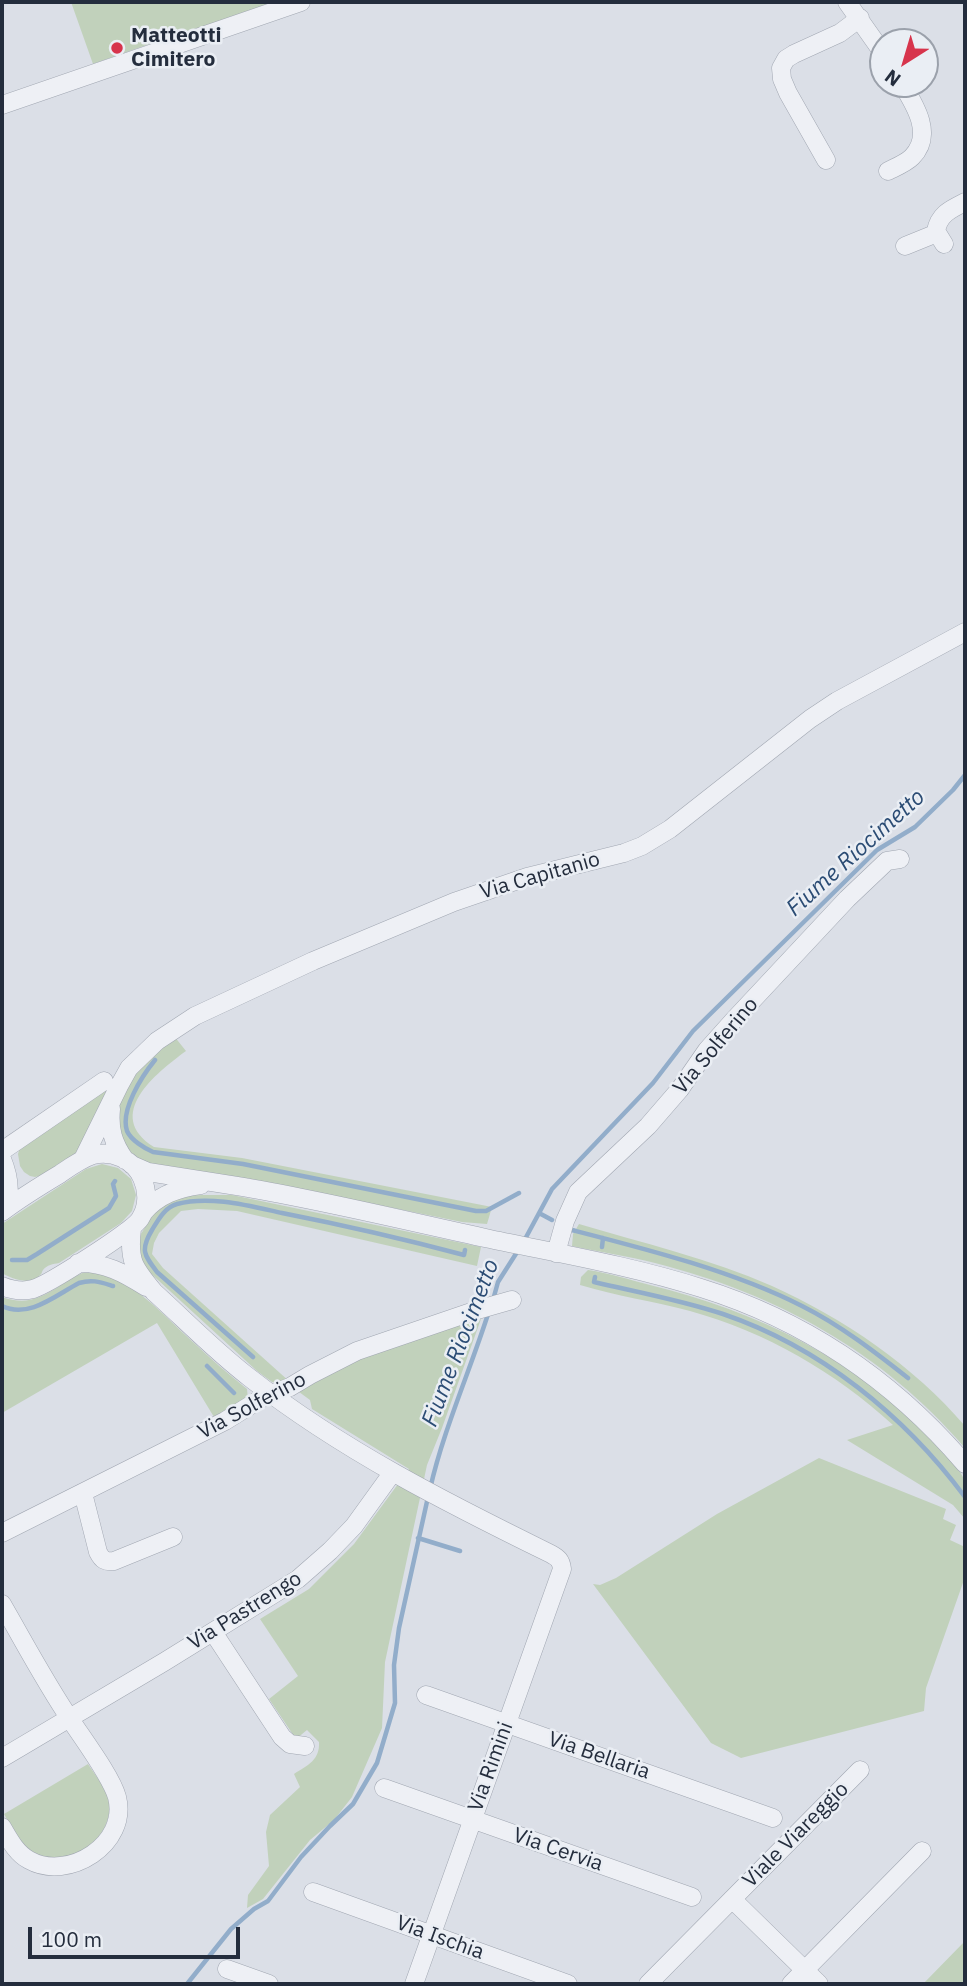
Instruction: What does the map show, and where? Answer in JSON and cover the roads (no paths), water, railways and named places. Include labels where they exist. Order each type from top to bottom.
[{"type":"street","points":[[2,105],[301,2]]},
{"type":"street","points":[[847,2],[869,32]]},
{"type":"street","points":[[827,160],[788,93],[781,68],[786,59],[840,33],[860,18]]},
{"type":"street","points":[[888,171],[905,163],[914,155],[920,143],[921,118],[910,98]]},
{"type":"street","points":[[905,246],[941,239],[936,227],[944,215],[965,202]]},
{"type":"street","name":"Via Capitanio","points":[[83,1159],[129,1068],[144,1051],[195,1016],[313,961],[454,902],[527,877],[642,846],[670,829],[836,701],[965,632]]},
{"type":"street","name":"Via Solferino","points":[[556,1253],[565,1221],[578,1192],[648,1126],[680,1089],[707,1050],[847,899],[887,861],[900,859]]},
{"type":"street","points":[[3,1158],[104,1081]]},
{"type":"street","points":[[111,1102],[110,1129],[117,1149],[139,1172],[145,1186],[146,1202],[143,1213]]},
{"type":"street","points":[[4,1210],[83,1159],[102,1154],[113,1155],[148,1172],[291,1196],[701,1287],[785,1321],[817,1338],[874,1376],[922,1417],[965,1464]]},
{"type":"street","points":[[3,1158],[22,1180],[44,1184]]},
{"type":"street","points":[[3,1158],[10,1196],[4,1210]]},
{"type":"street","points":[[2,1286],[20,1290],[42,1285],[132,1229],[151,1204],[169,1193],[193,1186],[218,1184]]},
{"type":"street","points":[[132,1229],[130,1256],[143,1279],[229,1361],[270,1394],[393,1472]]},
{"type":"street","points":[[78,1263],[91,1262],[112,1268],[155,1292]]},
{"type":"street","name":"Via Solferino","points":[[2,1533],[225,1422],[270,1394],[290,1387],[357,1352],[512,1300]]},
{"type":"street","name":"Via Rimini","points":[[393,1472],[443,1501],[551,1554],[559,1559],[562,1569],[414,1984]]},
{"type":"street","name":"Via Pastrengo","points":[[2,1758],[282,1590],[314,1566],[354,1526],[393,1472]]},
{"type":"street","points":[[83,1493],[98,1552],[107,1562],[173,1537]]},
{"type":"street","points":[[2,1604],[69,1718],[112,1784],[118,1799],[113,1829],[107,1840],[91,1856],[66,1866],[52,1867],[27,1859],[18,1851],[2,1827]]},
{"type":"street","points":[[212,1632],[282,1737],[290,1744],[305,1746]]},
{"type":"street","name":"Via Bellaria","points":[[426,1695],[773,1818]]},
{"type":"street","name":"Viale Viareggio","points":[[648,1984],[860,1770]]},
{"type":"street","name":"Via Cervia","points":[[384,1788],[692,1897]]},
{"type":"street","points":[[791,1984],[922,1851]]},
{"type":"street","name":"Via Ischia","points":[[313,1892],[568,1984]]},
{"type":"street","name":"Viale Viareggio","points":[[732,1899],[819,1984]]},
{"type":"street","points":[[227,1969],[269,1984]]},
{"type":"waterway","name":"Fiume Riocimetto","points":[[524,1241],[552,1189],[653,1083],[693,1031],[877,850],[915,827],[965,775]]},
{"type":"waterway","points":[[155,1060],[129,1104],[126,1123],[131,1138],[153,1152],[243,1164],[476,1211],[486,1211],[519,1193]]},
{"type":"waterway","points":[[12,1260],[27,1260],[109,1208],[116,1196],[113,1184],[115,1181]]},
{"type":"waterway","points":[[253,1357],[157,1272],[147,1257],[145,1248],[148,1237],[162,1214],[169,1208],[190,1202],[230,1202],[351,1227],[464,1255],[465,1250]]},
{"type":"waterway","points":[[539,1213],[552,1220]]},
{"type":"waterway","points":[[572,1230],[689,1262],[775,1293],[830,1322],[908,1378]]},
{"type":"waterway","points":[[602,1247],[603,1238]]},
{"type":"waterway","name":"Fiume Riocimetto","points":[[493,1300],[498,1282],[519,1249]]},
{"type":"waterway","points":[[595,1277],[594,1282],[723,1314],[793,1345],[858,1387],[887,1412],[915,1438],[965,1497]]},
{"type":"waterway","points":[[2,1306],[22,1310],[32,1308],[84,1282],[113,1286]]},
{"type":"waterway","name":"Fiume Riocimetto","points":[[430,1489],[489,1311]]},
{"type":"waterway","points":[[207,1366],[234,1393]]},
{"type":"waterway","name":"Fiume Riocimetto","points":[[187,1984],[231,1929],[268,1901],[301,1857],[353,1804],[377,1763],[395,1703],[394,1665],[399,1628],[428,1497]]},
{"type":"waterway","points":[[418,1538],[460,1551]]},
{"type":"place","name":"Matteotti Cimitero","points":[[117,48]]}]
